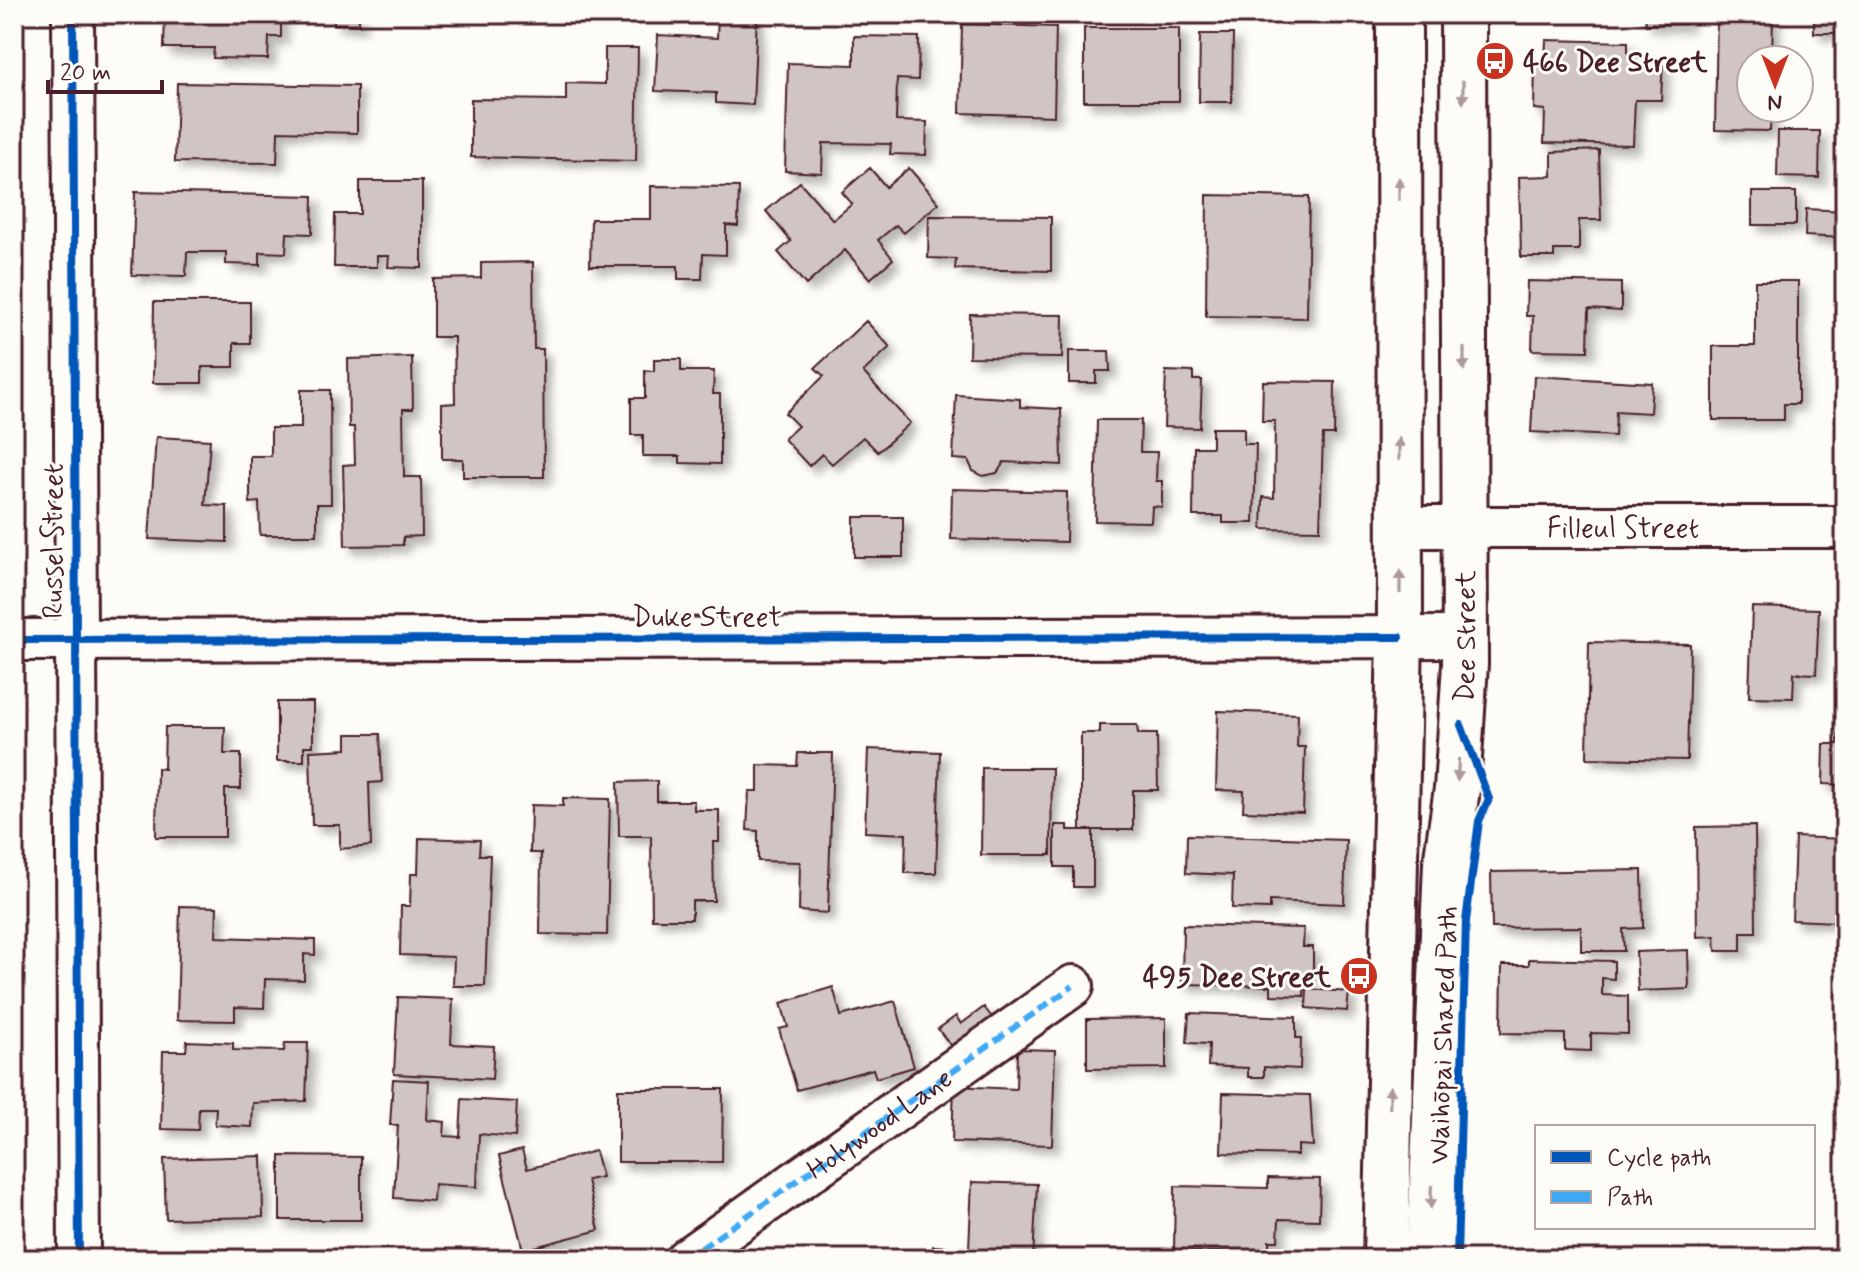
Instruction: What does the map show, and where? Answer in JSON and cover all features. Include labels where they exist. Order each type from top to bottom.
[{"type":"main road","points":[[1386,1259],[1400,637],[1399,14]]},
{"type":"main road","name":"Dee Street","points":[[1429,1259],[1446,864],[1457,789],[1465,637],[1463,14]]},
{"type":"street","name":"Russel Street","points":[[73,14],[79,1259]]},
{"type":"street","name":"Filleul Street","points":[[1399,527],[1845,527]]},
{"type":"street","name":"Duke Street","points":[[14,640],[1465,637]]},
{"type":"street","name":"Holywood Lane","points":[[686,1259],[1073,986]]},
{"type":"building","points":[[165,14],[281,14],[281,37],[269,37],[268,59],[213,58],[214,48],[164,48]]},
{"type":"building","points":[[334,14],[359,14],[359,25],[334,24]]},
{"type":"building","points":[[718,14],[757,14],[753,105],[716,103],[716,93],[655,91],[658,35],[717,38]]},
{"type":"building","points":[[1645,14],[1686,14],[1686,24],[1646,25]]},
{"type":"building","points":[[1717,14],[1773,14],[1772,44],[1735,44],[1735,124],[1770,124],[1770,131],[1715,130]]},
{"type":"building","points":[[1794,14],[1843,14],[1843,33],[1814,33],[1814,15]]},
{"type":"building","points":[[962,24],[1056,27],[1054,116],[960,113]]},
{"type":"building","points":[[1084,28],[1179,28],[1179,101],[1084,101]]},
{"type":"building","points":[[1200,34],[1233,34],[1232,102],[1199,102]]},
{"type":"building","points":[[854,36],[919,37],[918,80],[897,79],[896,121],[927,122],[926,155],[890,154],[891,144],[823,143],[822,173],[785,171],[788,63],[854,65]]},
{"type":"building","points":[[1546,40],[1628,42],[1628,57],[1663,58],[1661,100],[1635,100],[1633,145],[1544,143],[1545,110],[1534,109],[1535,65],[1545,65]]},
{"type":"building","points":[[605,48],[638,48],[636,161],[471,157],[471,99],[566,100],[566,83],[605,84]]},
{"type":"building","points":[[177,83],[357,86],[357,133],[278,131],[277,163],[175,162]]},
{"type":"building","points":[[1778,131],[1820,131],[1819,178],[1777,177]]},
{"type":"building","points":[[1599,150],[1601,220],[1579,220],[1579,250],[1554,250],[1554,257],[1521,257],[1519,177],[1552,176],[1552,152]]},
{"type":"building","points":[[870,168],[886,187],[909,168],[939,203],[904,233],[896,225],[878,240],[893,259],[870,279],[845,250],[806,285],[778,252],[791,241],[766,211],[800,182],[833,220],[852,204],[842,192]]},
{"type":"building","points":[[360,181],[422,181],[422,268],[388,267],[389,256],[377,256],[377,267],[334,267],[335,214],[360,214]]},
{"type":"building","points":[[651,186],[739,187],[738,226],[726,225],[726,255],[703,254],[702,279],[678,279],[678,266],[590,266],[591,219],[651,219]]},
{"type":"building","points":[[135,192],[313,196],[312,234],[287,233],[286,253],[260,252],[260,265],[226,264],[226,252],[187,252],[186,276],[132,275]]},
{"type":"building","points":[[1752,192],[1796,192],[1796,225],[1752,225]]},
{"type":"building","points":[[1207,195],[1309,197],[1307,318],[1206,316]]},
{"type":"building","points":[[1806,209],[1845,211],[1845,238],[1805,236]]},
{"type":"building","points":[[929,216],[1051,217],[1051,271],[955,269],[956,259],[928,258]]},
{"type":"building","points":[[533,262],[534,349],[543,349],[544,477],[463,477],[463,459],[442,459],[442,404],[455,403],[454,337],[433,337],[433,279],[481,278],[481,263]]},
{"type":"building","points":[[1527,281],[1621,283],[1621,311],[1589,309],[1588,351],[1532,350],[1533,316],[1526,316]]},
{"type":"building","points":[[1755,281],[1798,281],[1798,404],[1784,404],[1784,420],[1713,420],[1713,346],[1755,346]]},
{"type":"building","points":[[154,302],[250,302],[250,343],[234,343],[234,367],[202,367],[202,383],[153,383]]},
{"type":"building","points":[[970,314],[1063,315],[1062,358],[969,357]]},
{"type":"building","points":[[866,321],[890,347],[863,372],[910,423],[878,452],[863,437],[832,464],[822,454],[809,466],[784,439],[798,426],[785,413],[824,376],[815,368]]},
{"type":"building","points":[[1069,351],[1109,351],[1110,371],[1096,371],[1096,383],[1069,383]]},
{"type":"building","points":[[412,357],[413,409],[403,409],[404,477],[421,477],[422,536],[403,537],[403,545],[345,546],[343,465],[355,464],[354,427],[349,427],[348,359]]},
{"type":"building","points":[[654,359],[681,359],[681,371],[714,371],[713,394],[720,394],[720,464],[680,463],[680,456],[643,456],[643,435],[631,435],[631,398],[645,398],[645,371],[654,371]]},
{"type":"building","points":[[1166,371],[1193,372],[1193,380],[1202,380],[1200,428],[1164,427]]},
{"type":"building","points":[[1534,376],[1652,383],[1650,413],[1616,411],[1615,436],[1531,432]]},
{"type":"building","points":[[1263,381],[1335,382],[1334,435],[1323,435],[1320,530],[1262,529],[1263,497],[1274,498],[1275,421],[1262,421]]},
{"type":"building","points":[[301,390],[330,390],[331,504],[317,504],[317,535],[260,535],[259,502],[250,503],[250,456],[271,456],[271,428],[301,428]]},
{"type":"building","points":[[956,395],[1020,399],[1020,407],[1061,409],[1062,465],[1004,462],[997,473],[983,476],[973,471],[968,460],[953,459]]},
{"type":"building","points":[[1097,420],[1141,420],[1140,452],[1157,452],[1156,481],[1162,481],[1162,507],[1152,506],[1151,522],[1095,521]]},
{"type":"building","points":[[1212,428],[1244,428],[1244,444],[1256,444],[1254,523],[1223,523],[1223,516],[1193,516],[1194,447],[1212,447]]},
{"type":"building","points":[[156,437],[210,440],[205,505],[227,506],[227,542],[149,539]]},
{"type":"building","points":[[952,489],[1067,492],[1066,542],[951,539]]},
{"type":"building","points":[[854,517],[903,517],[903,557],[854,557]]},
{"type":"building","points":[[1752,607],[1819,609],[1816,674],[1794,673],[1793,698],[1749,697]]},
{"type":"building","points":[[1589,642],[1690,644],[1687,760],[1587,758]]},
{"type":"building","points":[[1841,642],[1845,642],[1845,785],[1823,784],[1824,744],[1838,744]]},
{"type":"building","points":[[277,702],[313,702],[313,746],[304,746],[304,761],[277,761]]},
{"type":"building","points":[[1218,711],[1298,714],[1297,747],[1305,747],[1303,813],[1243,811],[1244,791],[1216,790]]},
{"type":"building","points":[[1100,725],[1137,725],[1138,734],[1157,734],[1158,790],[1133,790],[1133,830],[1081,830],[1081,733],[1100,733]]},
{"type":"building","points":[[165,727],[225,727],[224,754],[241,754],[241,789],[225,789],[225,837],[156,837],[157,768],[164,769]]},
{"type":"building","points":[[347,734],[380,734],[382,782],[369,783],[371,846],[340,849],[340,825],[312,825],[310,751],[347,749]]},
{"type":"building","points":[[868,749],[940,752],[936,873],[905,873],[906,834],[865,832]]},
{"type":"building","points":[[798,753],[833,753],[828,913],[799,911],[800,862],[758,861],[758,831],[747,830],[749,791],[758,791],[758,765],[797,766]]},
{"type":"building","points":[[982,768],[1052,768],[1051,855],[981,855]]},
{"type":"building","points":[[657,781],[657,801],[694,801],[694,810],[719,810],[719,842],[713,842],[714,901],[692,901],[692,919],[652,919],[651,836],[619,836],[618,782]]},
{"type":"building","points":[[563,798],[610,799],[607,935],[540,934],[541,853],[530,853],[531,805],[563,806]]},
{"type":"building","points":[[1055,825],[1068,825],[1068,830],[1093,830],[1093,887],[1073,887],[1073,867],[1055,867]]},
{"type":"building","points":[[1755,826],[1756,932],[1741,932],[1741,951],[1716,951],[1715,936],[1697,937],[1696,827]]},
{"type":"building","points":[[1187,835],[1346,840],[1344,904],[1270,901],[1270,909],[1232,908],[1233,875],[1186,873]]},
{"type":"building","points":[[1795,837],[1845,839],[1845,907],[1838,907],[1837,922],[1792,920]]},
{"type":"building","points":[[419,838],[480,840],[479,855],[490,855],[485,986],[453,986],[454,957],[400,955],[401,906],[410,906],[411,874],[418,874]]},
{"type":"building","points":[[1642,870],[1643,928],[1623,929],[1624,951],[1581,951],[1581,927],[1492,928],[1491,872]]},
{"type":"building","points":[[180,906],[217,907],[216,937],[315,940],[315,955],[304,954],[304,980],[265,979],[264,1008],[235,1007],[235,1021],[177,1020]]},
{"type":"building","points":[[1183,925],[1304,928],[1303,947],[1313,947],[1313,979],[1305,979],[1304,996],[1271,995],[1271,986],[1182,984]]},
{"type":"building","points":[[1688,950],[1689,989],[1638,991],[1636,952]]},
{"type":"building","points":[[1529,959],[1614,961],[1614,979],[1602,978],[1602,995],[1628,996],[1628,1034],[1591,1033],[1591,1051],[1565,1050],[1565,1034],[1501,1033],[1502,965],[1529,965]]},
{"type":"building","points":[[833,987],[841,1016],[895,1001],[914,1067],[876,1078],[873,1069],[797,1090],[779,1029],[788,1027],[781,1003]]},
{"type":"building","points":[[1307,989],[1349,992],[1347,1011],[1306,1008]]},
{"type":"building","points":[[398,997],[453,999],[451,1044],[494,1046],[492,1079],[394,1074]]},
{"type":"building","points":[[984,1007],[997,1024],[957,1054],[938,1029],[956,1016],[961,1024]]},
{"type":"building","points":[[1189,1013],[1296,1017],[1296,1038],[1301,1038],[1300,1069],[1264,1067],[1264,1077],[1248,1077],[1248,1068],[1208,1066],[1209,1044],[1187,1043]]},
{"type":"building","points":[[1166,1018],[1166,1068],[1087,1069],[1087,1019]]},
{"type":"building","points":[[187,1041],[233,1043],[233,1050],[284,1051],[285,1043],[308,1043],[306,1101],[253,1103],[252,1127],[215,1125],[216,1108],[199,1108],[198,1130],[161,1129],[163,1051],[186,1051]]},
{"type":"building","points":[[1017,1049],[1055,1050],[1052,1145],[952,1142],[954,1086],[1016,1089]]},
{"type":"building","points":[[393,1079],[429,1081],[427,1120],[445,1122],[444,1136],[460,1137],[462,1099],[517,1102],[515,1137],[479,1134],[477,1187],[434,1184],[433,1201],[394,1198],[398,1125],[390,1125]]},
{"type":"building","points":[[618,1089],[723,1089],[722,1162],[618,1162]]},
{"type":"building","points":[[1223,1093],[1310,1095],[1313,1146],[1298,1145],[1298,1155],[1221,1153]]},
{"type":"building","points":[[522,1150],[527,1169],[595,1151],[602,1177],[587,1180],[599,1230],[523,1250],[499,1156]]},
{"type":"building","points":[[262,1156],[263,1217],[166,1219],[164,1159]]},
{"type":"building","points":[[280,1156],[361,1157],[361,1220],[280,1220]]},
{"type":"building","points":[[1268,1178],[1320,1179],[1319,1220],[1279,1219],[1278,1241],[1269,1241],[1269,1252],[1174,1251],[1175,1186],[1268,1188]]},
{"type":"building","points":[[972,1182],[1037,1184],[1033,1259],[933,1259],[933,1246],[969,1248]]},
{"type":"marked path","points":[[686,1259],[1073,986]]},
{"type":"cycle path","points":[[73,14],[79,1259]]},
{"type":"cycle path","points":[[14,640],[1400,637]]},
{"type":"cycle path","name":"Waihōpai Shared Path","points":[[1457,1259],[1466,921],[1479,821],[1489,799],[1461,725]]},
{"type":"place","name":"466 Dee Street","points":[[1495,61]]},
{"type":"place","name":"495 Dee Street","points":[[1359,976]]}]
